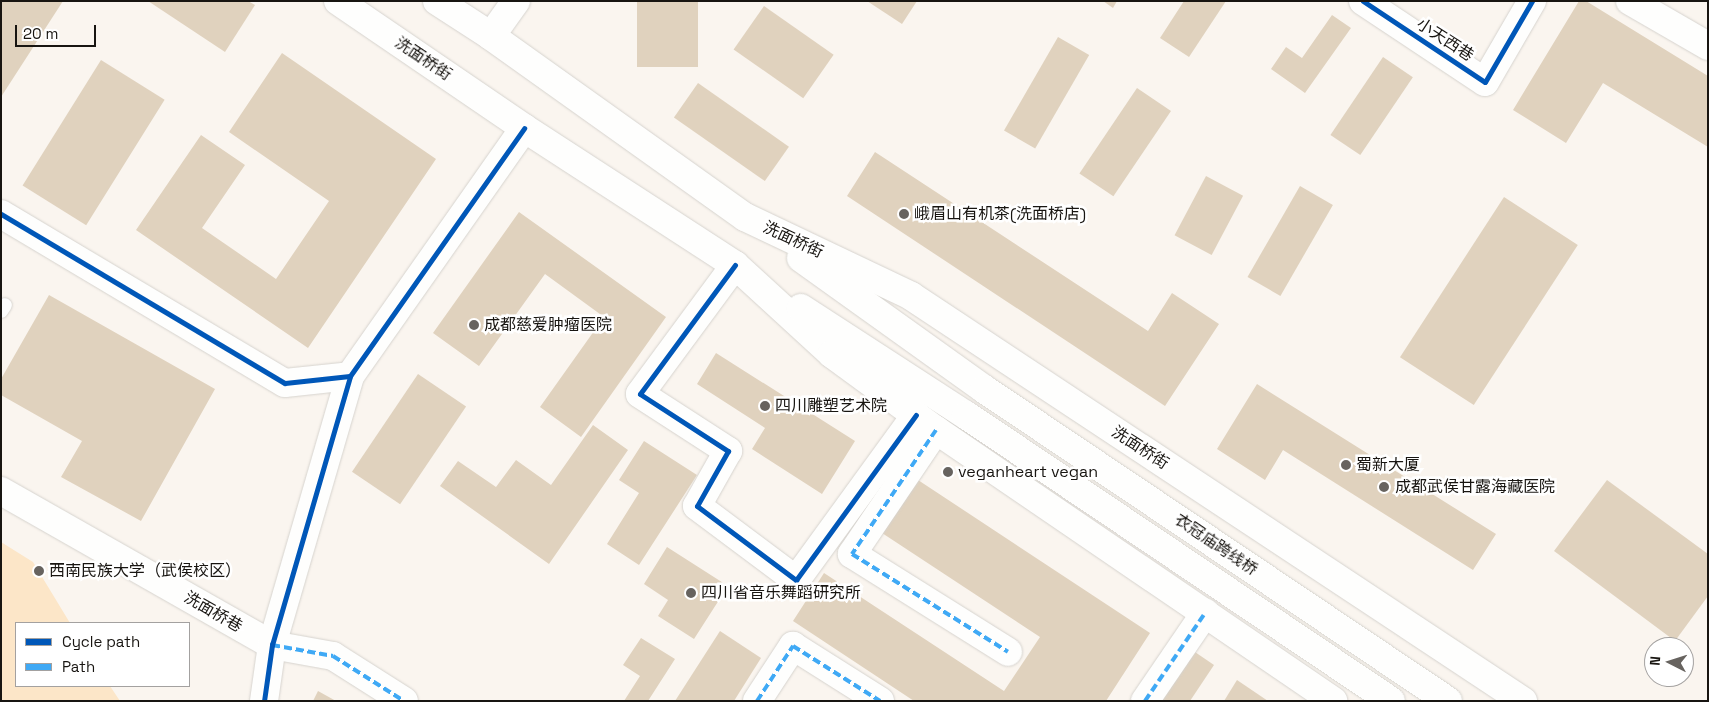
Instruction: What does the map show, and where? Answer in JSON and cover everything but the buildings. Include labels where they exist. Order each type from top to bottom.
[{"type":"main road","name":"洗面桥街","points":[[338,1],[524,128],[966,415]]},
{"type":"main road","name":"洗面桥街","points":[[437,1],[491,36],[984,390]]},
{"type":"main road","points":[[491,36],[516,1]]},
{"type":"main road","name":"小天西巷","points":[[1363,1],[1485,82],[1532,1]]},
{"type":"main road","points":[[1630,1],[1708,46]]},
{"type":"main road","points":[[264,701],[272,645],[350,376],[524,128]]},
{"type":"main road","points":[[1,214],[285,383],[350,376]]},
{"type":"main road","name":"洗面桥街","points":[[745,217],[911,296],[1523,701]]},
{"type":"main road","name":"洗面桥街","points":[[735,265],[832,354],[926,422],[1332,701]]},
{"type":"main road","points":[[735,265],[640,394],[728,451],[697,506],[796,580],[926,422]]},
{"type":"main road","name":"衣冠庙跨线桥","points":[[984,390],[1448,701]]},
{"type":"main road","name":"衣冠庙跨线桥","points":[[966,415],[1391,701]]},
{"type":"main road","points":[[926,422],[852,554],[1008,652]]},
{"type":"main road","name":"洗面桥巷","points":[[1,491],[272,645],[333,656],[404,701]]},
{"type":"main road","points":[[1145,701],[1205,614]]},
{"type":"main road","points":[[757,701],[793,646],[880,701]]},
{"type":"shaded area","points":[[1,542],[33,562],[69,622],[15,622],[15,687],[111,687],[120,701],[1,701]]},
{"type":"marked path","points":[[936,430],[852,554],[1008,652]]},
{"type":"marked path","points":[[1145,701],[1205,613]]},
{"type":"marked path","points":[[273,642],[272,645],[333,656],[404,701]]},
{"type":"marked path","points":[[757,701],[793,646],[880,701]]},
{"type":"cycle path","points":[[1363,1],[1485,82],[1532,1]]},
{"type":"cycle path","points":[[264,701],[272,645],[350,376],[524,128]]},
{"type":"cycle path","points":[[1,214],[285,383],[350,376]]},
{"type":"cycle path","points":[[735,265],[640,394],[728,451],[697,506],[796,580],[916,415]]},
{"type":"place","name":"峨眉山有机茶(洗面桥店)","points":[[904,214]]},
{"type":"place","name":"成都慈爱肿瘤医院","points":[[474,325]]},
{"type":"place","name":"四川雕塑艺术院","points":[[765,406]]},
{"type":"place","name":"蜀新大厦","points":[[1346,465]]},
{"type":"place","name":"veganheart vegan","points":[[948,472]]},
{"type":"place","name":"成都武侯甘露海藏医院","points":[[1384,487]]},
{"type":"place","name":"西南民族大学（武侯校区）","points":[[39,571]]},
{"type":"place","name":"四川省音乐舞蹈研究所","points":[[691,593]]}]
